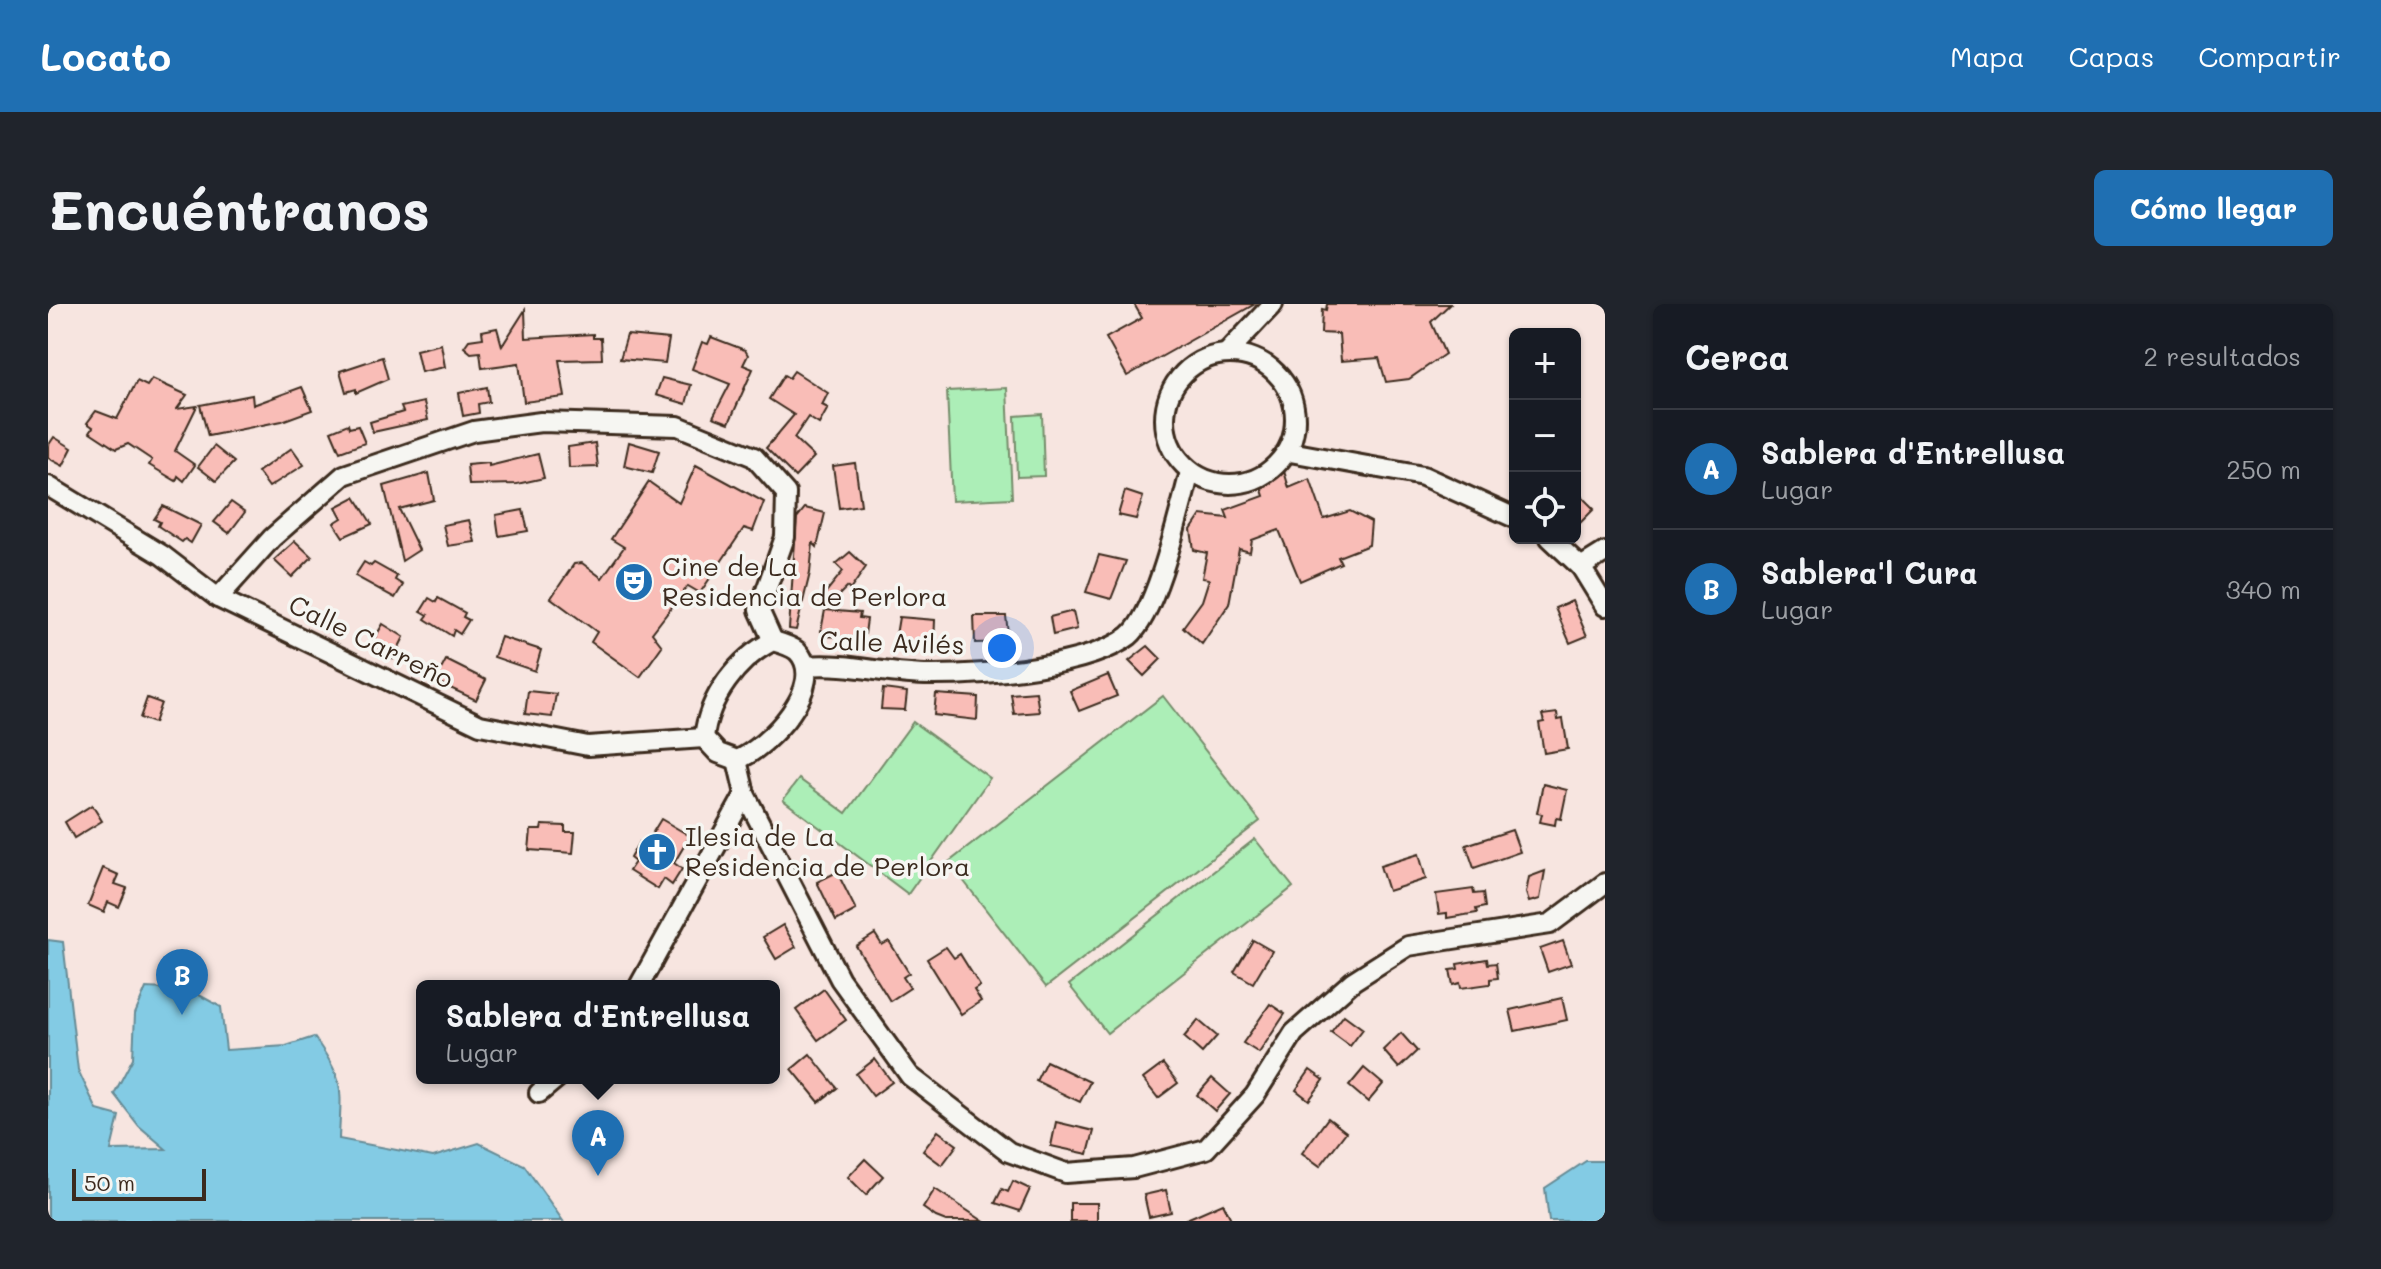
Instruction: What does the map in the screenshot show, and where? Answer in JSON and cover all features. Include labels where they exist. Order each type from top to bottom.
[{"type":"street","points":[[1227,353],[1273,304]]},
{"type":"street","points":[[1227,353],[1246,355],[1264,363],[1285,384],[1295,411],[1290,452],[1255,480],[1233,485],[1211,482],[1190,472],[1175,455],[1167,437],[1164,418],[1168,398],[1177,381],[1190,367],[1207,357],[1227,353]]},
{"type":"street","points":[[218,598],[272,538],[344,475],[474,431],[541,422],[678,426],[754,457],[786,493],[785,537],[759,610],[773,641],[796,650],[806,666],[805,687],[783,724],[756,752],[737,760],[718,753],[704,738],[707,715],[753,650],[773,641]]},
{"type":"street","points":[[1290,452],[1423,476],[1509,515]]},
{"type":"street","name":"Calle Avilés","points":[[806,666],[835,663],[932,676],[1071,663],[1130,635],[1158,586],[1190,472]]},
{"type":"street","name":"Calle Carreño","points":[[48,486],[162,555],[218,598],[480,725],[588,746],[704,738]]},
{"type":"street","points":[[1556,544],[1581,567],[1605,606]]},
{"type":"street","points":[[1581,567],[1605,552]]},
{"type":"street","points":[[737,760],[745,794],[840,979],[910,1076],[1009,1152],[1066,1173],[1134,1168],[1206,1149],[1255,1095],[1294,1033],[1353,981],[1408,946],[1550,924],[1605,883]]},
{"type":"street","points":[[642,980],[745,794]]},
{"type":"street","points":[[539,1093],[550,1084]]},
{"type":"green space","points":[[1007,388],[1012,498],[952,501],[947,391]]},
{"type":"green space","points":[[1042,414],[1044,476],[1017,477],[1015,416]]},
{"type":"green space","points":[[1163,696],[1260,821],[1046,987],[949,862]]},
{"type":"green space","points":[[913,722],[990,778],[908,894],[783,800],[799,779],[846,813]]},
{"type":"green space","points":[[1255,839],[1293,887],[1107,1033],[1069,985]]},
{"type":"water","points":[[48,940],[63,942],[78,1070],[97,1110],[119,1116],[111,1150],[166,1149],[139,1126],[114,1094],[133,1058],[135,1014],[146,988],[190,990],[221,1007],[226,1050],[286,1046],[314,1037],[332,1064],[339,1085],[339,1139],[433,1157],[479,1143],[524,1165],[563,1221],[48,1221]]},
{"type":"water","points":[[1586,1161],[1605,1161],[1605,1221],[1549,1221],[1545,1188]]},
{"type":"building","points":[[1134,304],[1255,304],[1127,376],[1106,338],[1142,318]]},
{"type":"building","points":[[1327,304],[1450,304],[1431,322],[1445,354],[1409,379],[1386,382],[1379,358],[1341,361],[1339,334],[1321,333],[1322,309],[1326,310]]},
{"type":"building","points":[[525,310],[526,338],[593,334],[593,338],[601,338],[602,359],[559,360],[565,397],[524,402],[519,363],[482,368],[480,352],[471,353],[464,347],[469,340],[483,338],[482,331],[497,328],[502,346]]},
{"type":"building","points":[[627,335],[669,339],[665,363],[620,359]]},
{"type":"building","points":[[711,337],[745,350],[748,355],[743,365],[753,369],[729,423],[713,417],[730,384],[692,369],[702,342],[708,344]]},
{"type":"building","points":[[441,344],[445,367],[421,372],[416,350]]},
{"type":"building","points":[[382,357],[388,379],[356,393],[356,389],[346,392],[340,371]]},
{"type":"building","points":[[794,371],[828,393],[822,405],[828,408],[819,424],[808,417],[794,438],[814,457],[795,477],[766,448],[794,415],[769,399],[784,375],[789,378]]},
{"type":"building","points":[[662,378],[691,385],[686,404],[656,395]]},
{"type":"building","points":[[152,379],[187,395],[177,409],[197,406],[175,451],[195,465],[184,481],[178,476],[176,481],[149,465],[152,460],[128,444],[116,449],[90,432],[93,427],[87,423],[96,411],[117,419],[137,381],[147,386]]},
{"type":"building","points":[[302,387],[312,410],[282,421],[208,436],[200,405],[252,395],[253,405]]},
{"type":"building","points":[[487,387],[489,402],[478,404],[479,413],[463,416],[459,393]]},
{"type":"building","points":[[424,402],[428,420],[373,432],[370,422],[403,412],[401,407]]},
{"type":"building","points":[[348,424],[349,428],[358,426],[365,443],[340,452],[331,431]]},
{"type":"building","points":[[54,437],[72,448],[63,466],[48,458],[48,446]]},
{"type":"building","points":[[629,442],[659,451],[652,473],[624,466]]},
{"type":"building","points":[[595,443],[598,467],[569,468],[568,447]]},
{"type":"building","points":[[214,446],[234,462],[216,481],[198,467]]},
{"type":"building","points":[[292,448],[304,465],[269,487],[258,472]]},
{"type":"building","points":[[538,454],[544,478],[517,484],[469,485],[467,465],[489,463],[489,466]]},
{"type":"building","points":[[855,463],[861,505],[839,508],[833,466]]},
{"type":"building","name":"Cine de La Residencia de Perlora","points":[[696,465],[764,502],[753,531],[744,528],[700,593],[688,586],[652,633],[662,646],[640,677],[591,642],[597,632],[551,598],[574,564],[582,563],[602,578],[624,547],[611,539],[649,482],[679,503]]},
{"type":"building","points":[[1284,471],[1289,488],[1310,479],[1324,519],[1350,511],[1371,522],[1369,545],[1338,557],[1341,563],[1300,581],[1279,530],[1252,540],[1250,552],[1239,549],[1229,604],[1202,644],[1183,627],[1202,601],[1209,579],[1202,578],[1207,553],[1194,550],[1191,530],[1201,515],[1228,518],[1225,510],[1264,496],[1259,481]]},
{"type":"building","points":[[429,473],[434,500],[399,509],[419,550],[402,561],[384,486]]},
{"type":"building","points":[[1125,491],[1143,497],[1136,519],[1118,515]]},
{"type":"building","points":[[1581,496],[1594,509],[1581,522]]},
{"type":"building","points":[[355,497],[372,524],[343,537],[334,523],[342,518],[336,507]]},
{"type":"building","points":[[231,502],[245,512],[229,533],[214,522]]},
{"type":"building","points":[[163,506],[201,525],[191,543],[185,539],[182,542],[158,526],[160,522],[154,519]]},
{"type":"building","points":[[805,508],[825,513],[817,547],[813,543],[810,573],[796,630],[789,629],[794,555],[797,518]]},
{"type":"building","points":[[523,510],[528,531],[499,536],[496,515]]},
{"type":"building","points":[[469,520],[475,542],[448,546],[443,525]]},
{"type":"building","points":[[295,541],[312,557],[292,577],[274,560]]},
{"type":"building","points":[[850,552],[866,567],[850,590],[847,587],[831,603],[823,596],[843,571],[836,564]]},
{"type":"building","points":[[1099,555],[1126,561],[1111,599],[1086,592]]},
{"type":"building","points":[[364,562],[371,566],[374,563],[397,576],[395,580],[403,585],[395,598],[355,576]]},
{"type":"building","points":[[429,598],[436,602],[438,598],[465,613],[463,617],[469,620],[460,634],[454,630],[452,636],[425,619],[428,615],[421,611]]},
{"type":"building","points":[[1572,601],[1587,636],[1570,643],[1555,608]]},
{"type":"building","points":[[825,610],[860,613],[859,618],[867,619],[865,634],[857,634],[856,638],[826,636],[826,631],[821,631]]},
{"type":"building","points":[[1073,611],[1077,629],[1053,635],[1050,617]]},
{"type":"building","points":[[974,616],[1006,616],[1009,642],[975,643]]},
{"type":"building","points":[[899,617],[935,620],[934,645],[895,641]]},
{"type":"building","points":[[383,624],[404,637],[393,659],[370,646]]},
{"type":"building","points":[[501,637],[541,650],[535,671],[494,657]]},
{"type":"building","points":[[1148,646],[1161,659],[1144,676],[1129,661]]},
{"type":"building","points":[[446,660],[486,680],[476,700],[435,681]]},
{"type":"building","points":[[1108,675],[1117,696],[1079,711],[1070,691]]},
{"type":"building","points":[[883,689],[907,692],[905,710],[881,709]]},
{"type":"building","points":[[528,691],[556,694],[552,717],[525,714]]},
{"type":"building","points":[[1036,692],[1039,712],[1014,714],[1011,694]]},
{"type":"building","points":[[936,694],[978,697],[977,720],[934,715]]},
{"type":"building","points":[[147,698],[161,703],[154,723],[140,718]]},
{"type":"building","points":[[1557,713],[1558,720],[1563,719],[1568,749],[1544,753],[1539,723],[1544,722],[1542,715]]},
{"type":"building","points":[[1543,784],[1567,790],[1561,819],[1556,818],[1555,825],[1540,822],[1542,814],[1537,813]]},
{"type":"building","points":[[92,805],[102,821],[74,838],[65,822]]},
{"type":"building","name":"Ilesia de La Residencia de Perlora","points":[[661,819],[690,836],[674,863],[682,869],[672,885],[664,879],[658,889],[629,871],[635,862],[630,858],[639,842],[645,845]]},
{"type":"building","points":[[542,825],[565,826],[565,832],[575,832],[573,853],[529,850],[531,830],[541,830]]},
{"type":"building","points":[[1512,830],[1520,852],[1474,868],[1466,845]]},
{"type":"building","points":[[1419,854],[1426,879],[1388,891],[1380,866]]},
{"type":"building","points":[[103,868],[119,875],[115,884],[127,888],[119,907],[108,902],[104,912],[88,905]]},
{"type":"building","points":[[1545,871],[1540,899],[1529,902],[1526,893],[1529,877]]},
{"type":"building","points":[[837,872],[856,910],[836,921],[817,882]]},
{"type":"building","points":[[1473,889],[1474,894],[1483,893],[1485,907],[1476,909],[1477,913],[1447,918],[1447,913],[1439,914],[1436,894]]},
{"type":"building","points":[[783,925],[796,947],[776,959],[763,937]]},
{"type":"building","points":[[875,934],[882,945],[889,941],[909,973],[903,977],[910,988],[890,1001],[856,946]]},
{"type":"building","points":[[1253,940],[1272,951],[1253,983],[1234,972]]},
{"type":"building","points":[[1563,941],[1571,964],[1548,972],[1540,949]]},
{"type":"building","points":[[946,947],[954,958],[960,954],[980,986],[974,990],[981,1001],[961,1014],[927,959]]},
{"type":"building","points":[[1487,959],[1488,964],[1496,963],[1498,978],[1490,979],[1490,984],[1461,988],[1460,983],[1453,985],[1450,970],[1458,969],[1457,964]]},
{"type":"building","points":[[824,989],[846,1020],[818,1040],[796,1010]]},
{"type":"building","points":[[1562,998],[1567,1020],[1515,1031],[1510,1010]]},
{"type":"building","points":[[1270,1004],[1285,1014],[1259,1053],[1243,1043]]},
{"type":"building","points":[[1344,1015],[1363,1029],[1350,1046],[1331,1032]]},
{"type":"building","points":[[1198,1020],[1217,1036],[1202,1053],[1184,1037]]},
{"type":"building","points":[[1401,1033],[1417,1051],[1399,1068],[1383,1050]]},
{"type":"building","points":[[810,1054],[837,1088],[819,1102],[792,1069]]},
{"type":"building","points":[[875,1059],[892,1082],[873,1096],[856,1074]]},
{"type":"building","points":[[1046,1061],[1090,1082],[1080,1102],[1036,1081]]},
{"type":"building","points":[[1163,1064],[1178,1083],[1158,1098],[1143,1079]]},
{"type":"building","points":[[1364,1068],[1383,1084],[1368,1102],[1349,1086]]},
{"type":"building","points":[[1310,1070],[1324,1080],[1309,1100],[1296,1090]]},
{"type":"building","points":[[1212,1078],[1230,1094],[1215,1111],[1197,1095]]},
{"type":"building","points":[[1328,1118],[1346,1132],[1320,1166],[1302,1153]]},
{"type":"building","points":[[1056,1122],[1094,1131],[1088,1154],[1051,1146]]},
{"type":"building","points":[[938,1131],[957,1145],[942,1165],[923,1151]]},
{"type":"building","points":[[865,1159],[883,1176],[866,1195],[848,1177]]},
{"type":"building","points":[[1013,1181],[1030,1189],[1020,1211],[995,1203],[1002,1189],[1008,1192]]},
{"type":"building","points":[[935,1189],[983,1221],[946,1221],[936,1217],[923,1208]]},
{"type":"building","points":[[1166,1190],[1171,1212],[1149,1217],[1144,1195]]},
{"type":"building","points":[[1070,1203],[1097,1203],[1097,1221],[1070,1221]]},
{"type":"building","points":[[1223,1203],[1232,1221],[1182,1221]]},
{"type":"place","name":"Cine de La Residencia de Perlora","points":[[634,582]]},
{"type":"place","name":"Ilesia de La Residencia de Perlora","points":[[657,852]]},
{"type":"place","name":"Sablera'l Cura","points":[[182,1015]]},
{"type":"place","name":"Sablera d'Entrellusa","points":[[598,1176]]}]
